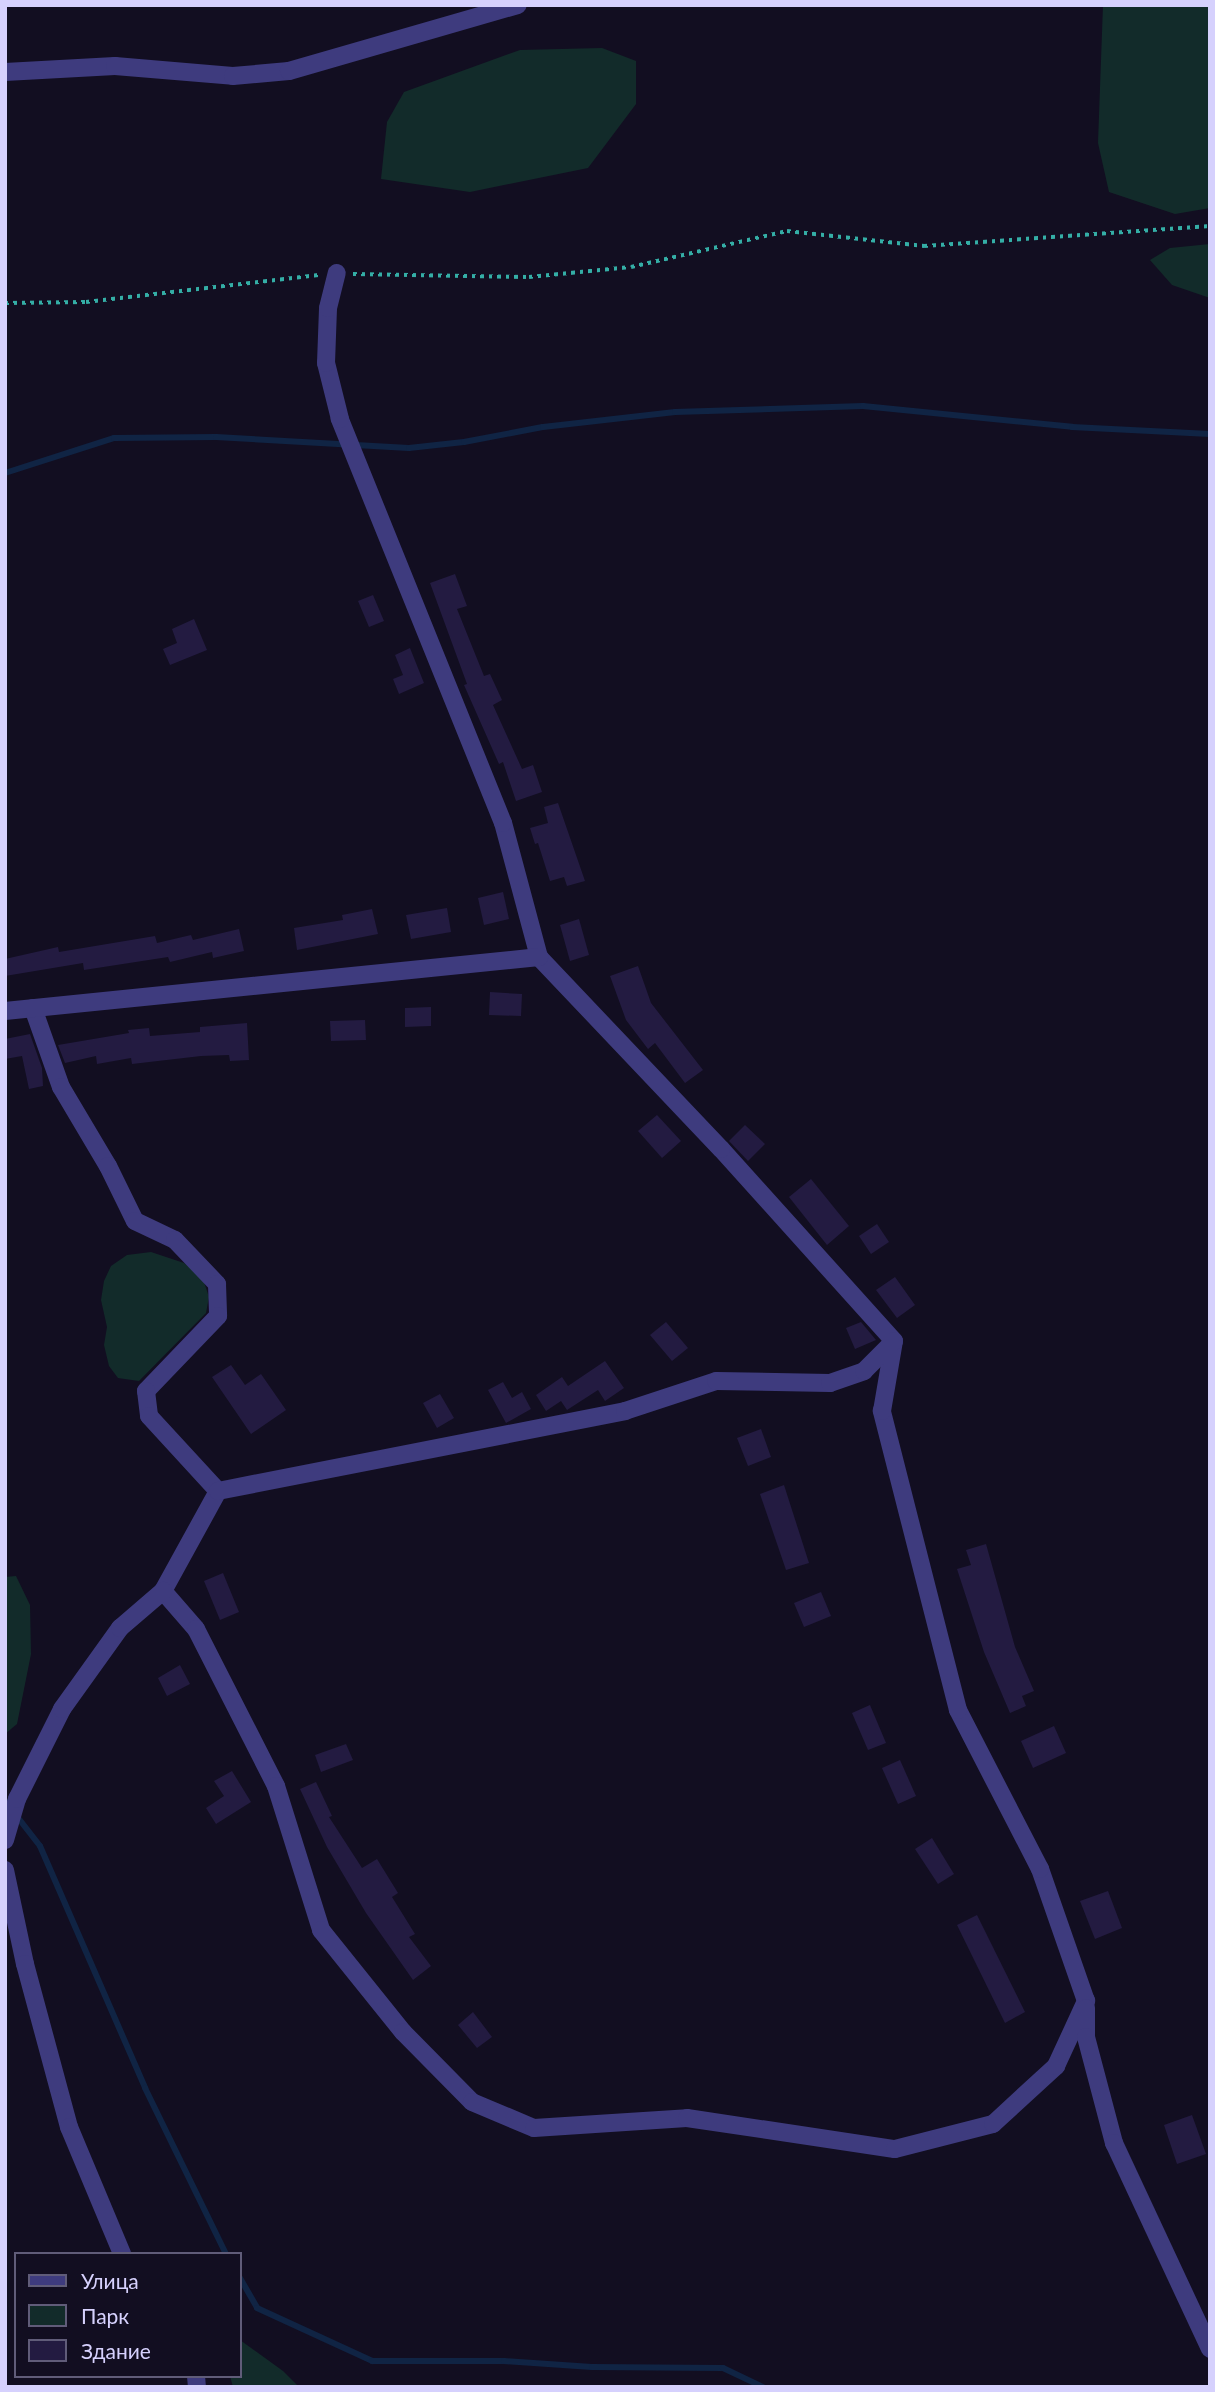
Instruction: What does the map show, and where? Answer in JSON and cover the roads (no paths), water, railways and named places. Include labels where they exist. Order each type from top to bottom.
[{"type":"street","points":[[5,72],[115,66],[233,76],[289,71],[518,5]]},
{"type":"street","points":[[337,273],[328,308],[326,363],[340,419],[503,823],[540,957],[721,1149],[894,1341]]},
{"type":"street","points":[[5,1011],[540,957]]},
{"type":"street","points":[[33,1008],[61,1087],[108,1166],[135,1221],[175,1240],[217,1284],[218,1316],[146,1391],[149,1416],[218,1490]]},
{"type":"street","points":[[218,1490],[625,1411],[716,1381],[830,1383],[864,1371],[894,1341]]},
{"type":"street","points":[[894,1341],[882,1411],[958,1710],[1040,1869],[1086,2001],[1086,2037],[1114,2143],[1210,2349]]},
{"type":"street","points":[[5,1840],[17,1799],[62,1709],[120,1628],[163,1591],[218,1490]]},
{"type":"street","points":[[163,1591],[196,1629],[276,1786],[321,1930],[403,2032],[472,2102],[534,2128],[687,2118],[895,2149],[993,2124],[1056,2066],[1086,2001]]},
{"type":"street","points":[[5,1871],[25,1964],[69,2127],[121,2252]]},
{"type":"waterway","points":[[5,473],[114,438],[216,437],[409,448],[464,442],[543,427],[675,412],[863,406],[1072,427],[1210,434]]},
{"type":"waterway","points":[[5,1801],[40,1846],[145,2088],[225,2252]]},
{"type":"waterway","points":[[242,2282],[257,2308],[372,2361],[504,2361],[592,2367],[723,2368],[763,2387]]}]
